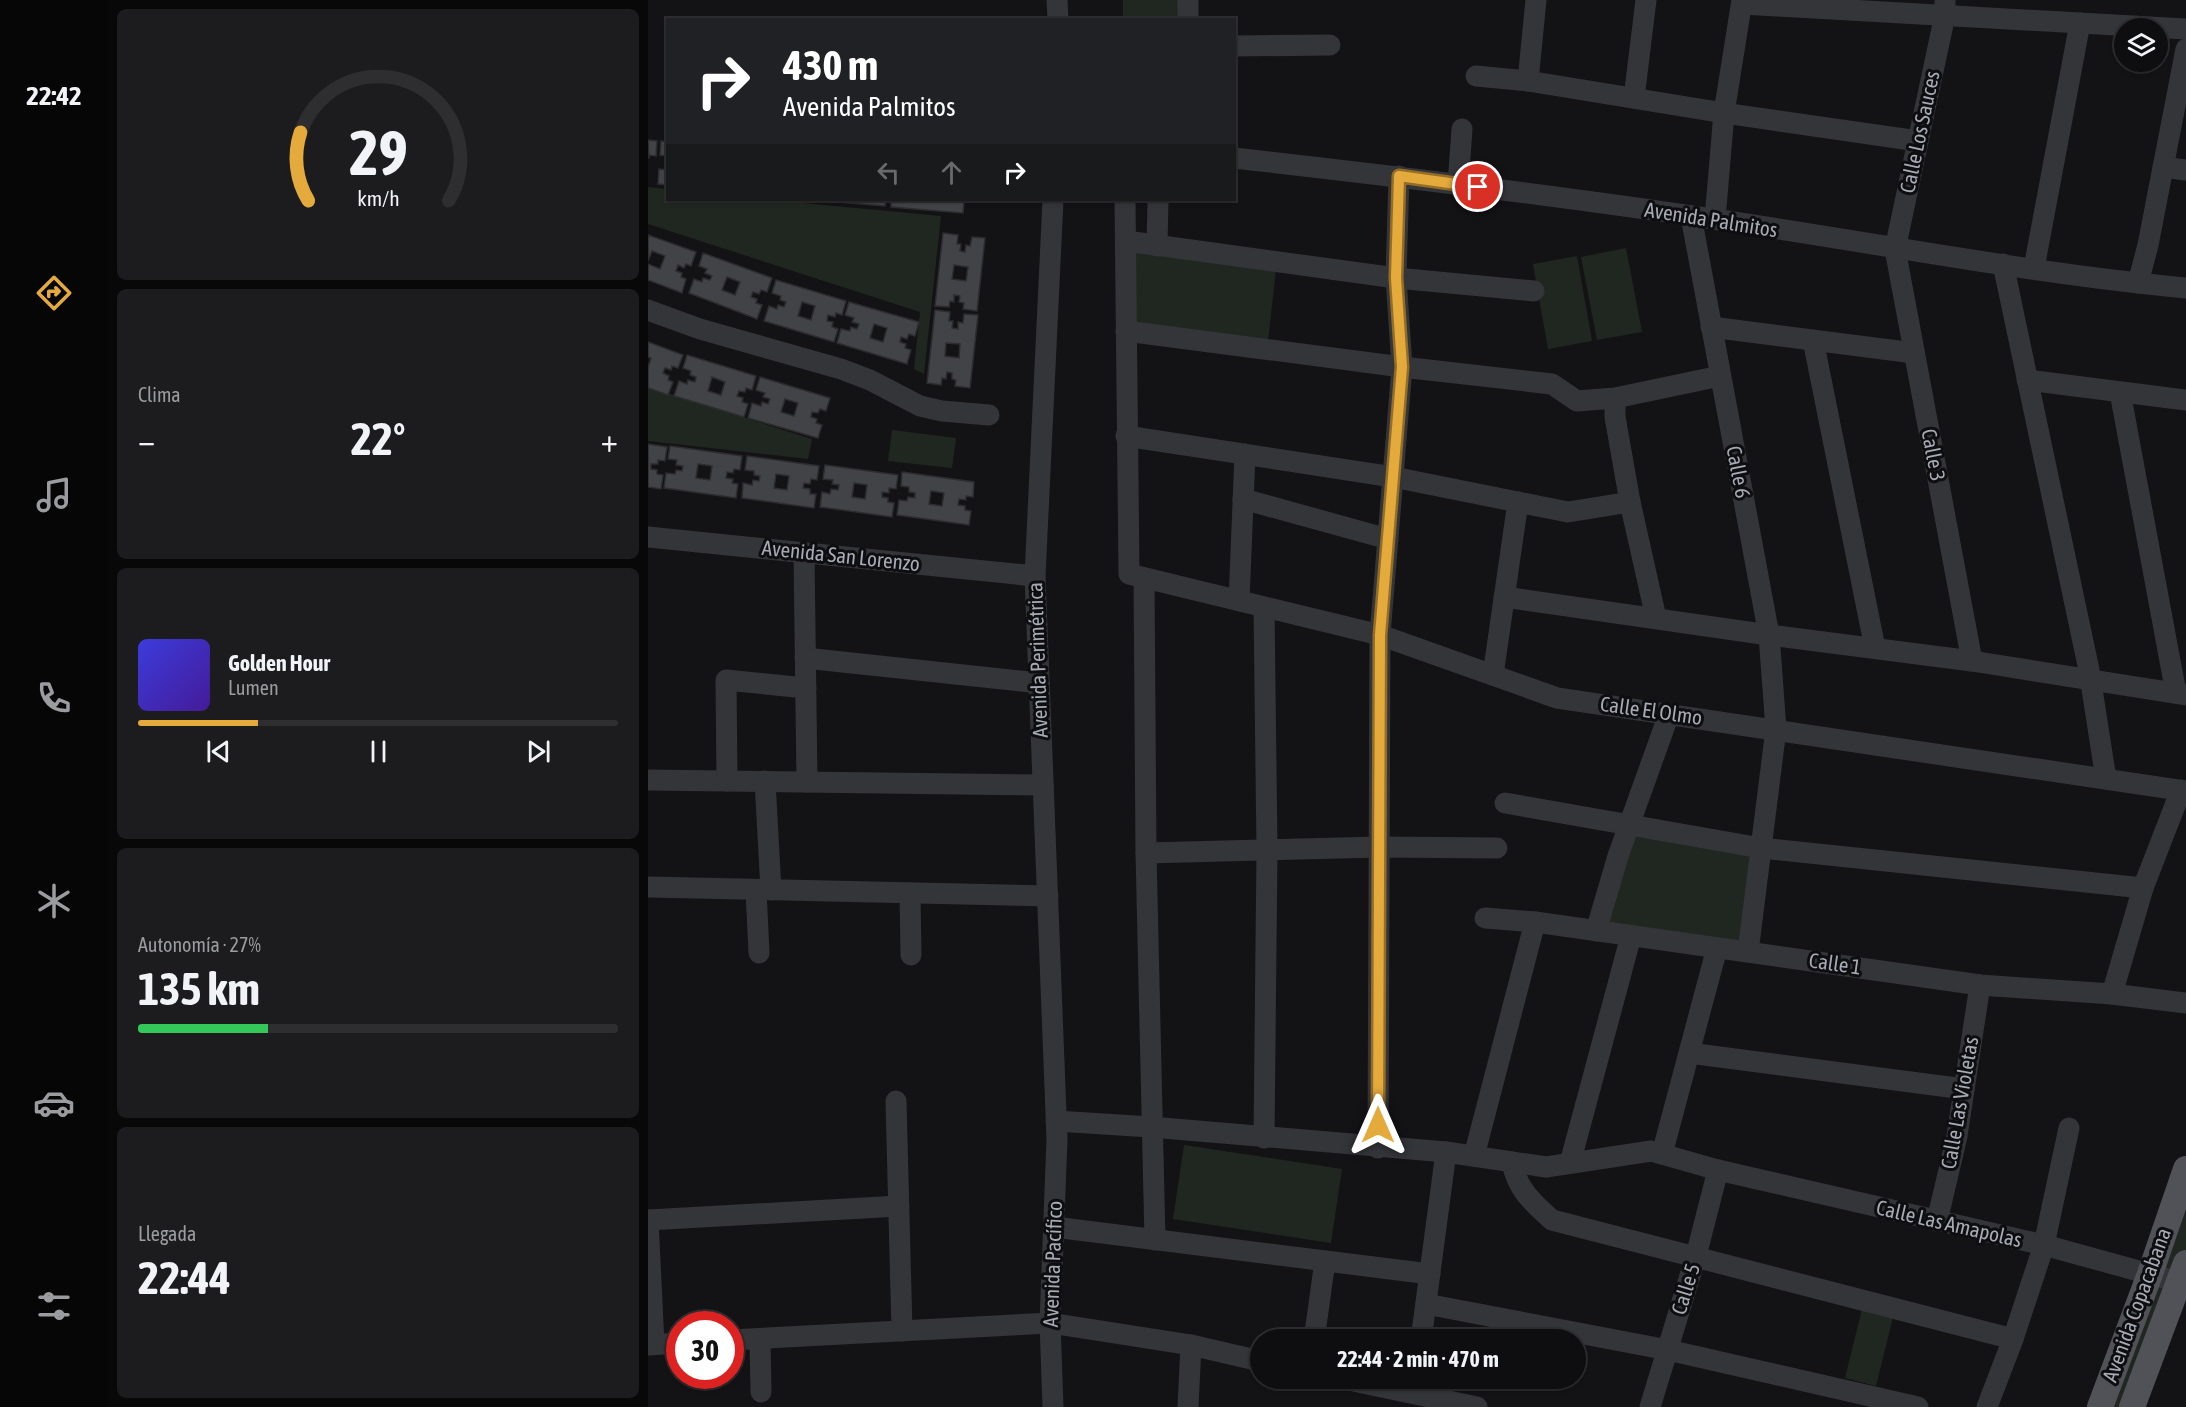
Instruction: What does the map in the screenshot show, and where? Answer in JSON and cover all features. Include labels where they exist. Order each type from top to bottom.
[{"type":"main road","name":"Avenida Copacabana","points":[[2100,1407],[2150,1274],[2186,1169]]},
{"type":"main road","name":"Avenida Copacabana","points":[[2132,1407],[2184,1276]]},
{"type":"street","points":[[1057,0],[1058,18]]},
{"type":"street","points":[[1188,0],[1188,18]]},
{"type":"street","points":[[1528,81],[1536,0]]},
{"type":"street","points":[[1634,98],[1646,0]]},
{"type":"street","points":[[1715,219],[1724,113],[1742,2],[1945,8],[2080,23],[2186,29]]},
{"type":"street","name":"Calle Los Sauces","points":[[1895,249],[1945,8]]},
{"type":"street","points":[[2034,268],[2080,23]]},
{"type":"street","points":[[1236,46],[1330,45]]},
{"type":"street","points":[[2138,283],[2185,56]]},
{"type":"street","points":[[1476,76],[1528,81],[1724,113],[1918,141]]},
{"type":"street","points":[[1458,185],[1462,129]]},
{"type":"street","name":"Avenida Palmitos","points":[[1236,158],[1399,176],[1715,219],[1895,249],[2186,288]]},
{"type":"street","points":[[2163,167],[2186,170]]},
{"type":"street","points":[[1378,1148],[1380,635],[1402,367],[1396,278],[1399,176]]},
{"type":"street","name":"Avenida Perimétrica","points":[[1053,201],[1035,576],[1056,1121]]},
{"type":"street","points":[[1125,201],[1126,436],[1137,576],[1155,1240]]},
{"type":"street","points":[[1156,246],[1158,201]]},
{"type":"street","name":"Calle 6","points":[[1691,216],[1769,635],[1776,729],[1748,952]]},
{"type":"street","points":[[1126,241],[1396,278],[1534,291]]},
{"type":"street","name":"Calle 3","points":[[1895,249],[1972,661]]},
{"type":"street","points":[[2003,264],[2090,679],[2106,779]]},
{"type":"street","points":[[648,310],[700,329],[842,369],[870,380],[920,406],[989,416]]},
{"type":"street","points":[[1711,327],[1914,353]]},
{"type":"street","points":[[1126,331],[1552,384],[1578,401],[1615,398],[1720,376]]},
{"type":"street","points":[[1813,340],[1875,648]]},
{"type":"street","points":[[2027,380],[2186,400]]},
{"type":"street","points":[[1504,597],[1972,661],[2181,694],[2120,392]]},
{"type":"street","points":[[1615,398],[1615,417],[1630,502],[1656,618]]},
{"type":"street","points":[[1126,436],[1393,477],[1568,512],[1630,502]]},
{"type":"street","points":[[1239,601],[1245,454]]},
{"type":"street","points":[[1243,499],[1388,538]]},
{"type":"street","points":[[1493,675],[1518,502]]},
{"type":"street","name":"Avenida San Lorenzo","points":[[648,537],[1035,576]]},
{"type":"street","points":[[804,553],[807,782]]},
{"type":"street","name":"Calle El Olmo","points":[[1137,576],[1380,635],[1557,698],[2184,791]]},
{"type":"street","points":[[1264,607],[1267,850],[1264,1138]]},
{"type":"street","points":[[805,658],[1039,683]]},
{"type":"street","points":[[727,781],[726,680],[806,688]]},
{"type":"street","points":[[1596,931],[1629,826],[1670,714]]},
{"type":"street","points":[[648,780],[1043,785]]},
{"type":"street","points":[[759,953],[764,890],[765,782]]},
{"type":"street","points":[[2112,994],[2143,888],[2184,791]]},
{"type":"street","points":[[1505,802],[1761,848],[2143,888]]},
{"type":"street","points":[[1146,853],[1380,847],[1497,848]]},
{"type":"street","points":[[648,887],[1048,896]]},
{"type":"street","points":[[910,893],[911,955]]},
{"type":"street","name":"Calle 1","points":[[1485,918],[1535,922],[1980,985],[2112,994],[2186,1003]]},
{"type":"street","points":[[1474,1156],[1535,922]]},
{"type":"street","points":[[1570,1163],[1631,936]]},
{"type":"street","points":[[1662,1154],[1717,948]]},
{"type":"street","name":"Calle Las Violetas","points":[[1937,1221],[1958,1136],[1980,985]]},
{"type":"street","points":[[1689,1053],[1965,1089]]},
{"type":"street","points":[[896,1101],[902,1331]]},
{"type":"street","name":"Calle Las Amapolas","points":[[1056,1121],[1446,1152],[1545,1167],[1650,1151],[1718,1170],[2044,1245],[2150,1274],[2184,1276]]},
{"type":"street","name":"Avenida Pacífico","points":[[1053,1407],[1050,1323],[1056,1121]]},
{"type":"street","points":[[1987,1407],[2013,1339],[2044,1245],[2069,1128]]},
{"type":"street","points":[[1422,1329],[1446,1152]]},
{"type":"street","points":[[1512,1162],[1517,1182],[1523,1192],[1552,1220],[2013,1339]]},
{"type":"street","name":"Calle 5","points":[[1650,1407],[1696,1256],[1718,1170]]},
{"type":"street","points":[[666,1343],[651,1344],[648,1220],[899,1206]]},
{"type":"street","points":[[1054,1227],[1430,1274]]},
{"type":"street","points":[[1316,1329],[1326,1261]]},
{"type":"street","points":[[1426,1304],[1668,1350],[1918,1407]]},
{"type":"street","points":[[744,1339],[1050,1323],[1191,1345],[1250,1359]]},
{"type":"street","points":[[760,1338],[761,1392]]},
{"type":"street","points":[[1188,1407],[1191,1345]]},
{"type":"street","points":[[1422,1389],[1477,1407]]},
{"type":"shaded area","points":[[1123,0],[1178,0],[1178,18],[1123,18]]},
{"type":"shaded area","points":[[648,187],[666,189],[666,201],[782,201],[941,216],[924,374],[914,369],[920,312],[648,224]]},
{"type":"shaded area","points":[[1626,248],[1642,332],[1597,340],[1581,257]]},
{"type":"shaded area","points":[[1131,249],[1276,269],[1268,342],[1130,324]]},
{"type":"shaded area","points":[[1577,256],[1592,341],[1548,349],[1533,264]]},
{"type":"shaded area","points":[[648,387],[812,439],[808,459],[648,441]]},
{"type":"shaded area","points":[[892,430],[956,438],[952,468],[888,461]]},
{"type":"shaded area","points":[[1635,835],[1755,854],[1741,942],[1606,923]]},
{"type":"shaded area","points":[[1184,1145],[1342,1169],[1331,1243],[1173,1219]]},
{"type":"shaded area","points":[[2186,1181],[2186,1252],[2179,1272],[2157,1267]]},
{"type":"shaded area","points":[[2154,1281],[2174,1288],[2126,1407],[2106,1407]]},
{"type":"shaded area","points":[[1862,1309],[1893,1317],[1876,1386],[1845,1378]]},
{"type":"building","points":[[648,140],[657,141],[656,156],[649,155],[649,159]]},
{"type":"building","points":[[661,141],[666,142],[666,156],[660,155]]},
{"type":"building","points":[[659,169],[666,170],[666,185],[658,184]]},
{"type":"building","points":[[825,201],[886,201],[885,206]]},
{"type":"building","points":[[891,201],[964,201],[963,213],[891,207]]},
{"type":"building","points":[[943,233],[958,235],[957,244],[961,244],[960,251],[965,252],[966,245],[970,246],[972,237],[985,238],[977,311],[963,309],[964,303],[959,302],[960,296],[954,295],[954,302],[950,301],[949,307],[935,306]],"holes":[[[954,265],[968,267],[966,281],[952,279]]]},
{"type":"building","points":[[648,235],[696,252],[691,266],[686,264],[684,268],[678,265],[676,271],[682,273],[681,277],[686,279],[682,293],[648,280],[648,264],[660,269],[665,256],[652,251],[648,261]]},
{"type":"building","points":[[703,253],[772,278],[767,292],[761,290],[759,294],[753,292],[751,297],[757,299],[756,303],[762,305],[757,319],[689,293],[694,279],[702,282],[703,278],[710,280],[712,276],[705,273],[707,269],[699,266]],"holes":[[[727,277],[740,282],[735,295],[722,290]]]},
{"type":"building","points":[[776,280],[846,301],[842,315],[836,313],[835,317],[828,315],[827,321],[833,322],[832,327],[838,329],[834,342],[764,321],[769,306],[777,309],[778,305],[784,307],[786,302],[780,300],[781,296],[772,293]],"holes":[[[802,302],[815,306],[811,320],[798,316]]]},
{"type":"building","points":[[849,302],[919,322],[915,336],[909,334],[907,339],[901,337],[900,342],[906,344],[905,348],[911,350],[907,364],[837,343],[841,329],[850,331],[851,327],[857,329],[859,324],[852,322],[854,318],[845,315]],"holes":[[[874,324],[887,328],[883,342],[870,338]]]},
{"type":"building","points":[[935,310],[950,312],[949,321],[953,321],[952,328],[958,329],[958,322],[963,323],[964,314],[978,315],[970,388],[955,386],[956,380],[952,379],[952,373],[947,372],[946,379],[942,378],[941,385],[927,383]],"holes":[[[946,343],[960,344],[959,358],[945,356]]]},
{"type":"building","points":[[648,342],[683,355],[678,368],[672,366],[671,370],[665,368],[663,373],[669,376],[668,380],[673,382],[668,395],[648,388],[648,367],[651,358],[648,357]]},
{"type":"building","points":[[687,355],[756,376],[752,390],[746,388],[745,392],[739,391],[737,396],[743,398],[742,402],[748,404],[744,417],[674,396],[679,381],[687,384],[688,380],[695,382],[696,377],[690,375],[691,371],[683,368]],"holes":[[[712,377],[725,382],[721,395],[708,391]]]},
{"type":"building","points":[[760,377],[830,398],[826,411],[820,409],[818,413],[812,412],[811,417],[817,419],[816,423],[822,425],[818,438],[748,418],[752,403],[761,406],[762,402],[768,404],[770,399],[763,397],[765,393],[756,390]],"holes":[[[785,399],[798,403],[794,416],[781,412]]]},
{"type":"building","points":[[648,444],[667,447],[665,461],[658,460],[658,464],[651,464],[651,469],[663,475],[661,489],[648,487]]},
{"type":"building","points":[[670,446],[742,456],[740,470],[734,469],[733,473],[727,472],[726,478],[733,479],[732,483],[738,484],[736,498],[664,488],[666,473],[675,474],[676,470],[682,471],[683,466],[676,465],[677,460],[668,459]],"holes":[[[698,464],[712,466],[710,480],[696,478]]]},
{"type":"building","points":[[747,456],[819,466],[817,480],[811,479],[810,484],[804,483],[803,488],[810,489],[810,494],[816,494],[814,508],[742,498],[743,483],[752,485],[753,480],[759,481],[760,476],[754,475],[754,471],[745,470]],"holes":[[[776,474],[789,476],[787,490],[774,488]]]},
{"type":"building","points":[[825,465],[898,475],[896,489],[889,488],[889,493],[882,492],[882,497],[894,503],[892,517],[820,507],[822,492],[830,494],[831,489],[838,490],[839,485],[832,484],[833,480],[823,479]],"holes":[[[854,483],[867,485],[865,499],[852,497]]]},
{"type":"building","points":[[902,472],[974,482],[973,497],[966,496],[966,500],[959,499],[958,505],[965,506],[965,510],[971,511],[969,525],[897,515],[899,500],[907,501],[908,497],[915,498],[915,493],[909,492],[909,487],[901,486]],"holes":[[[931,491],[944,493],[942,506],[929,504]]]},
{"type":"route","points":[[1378,1125],[1380,635],[1402,367],[1396,278],[1399,176],[1478,187]]}]
